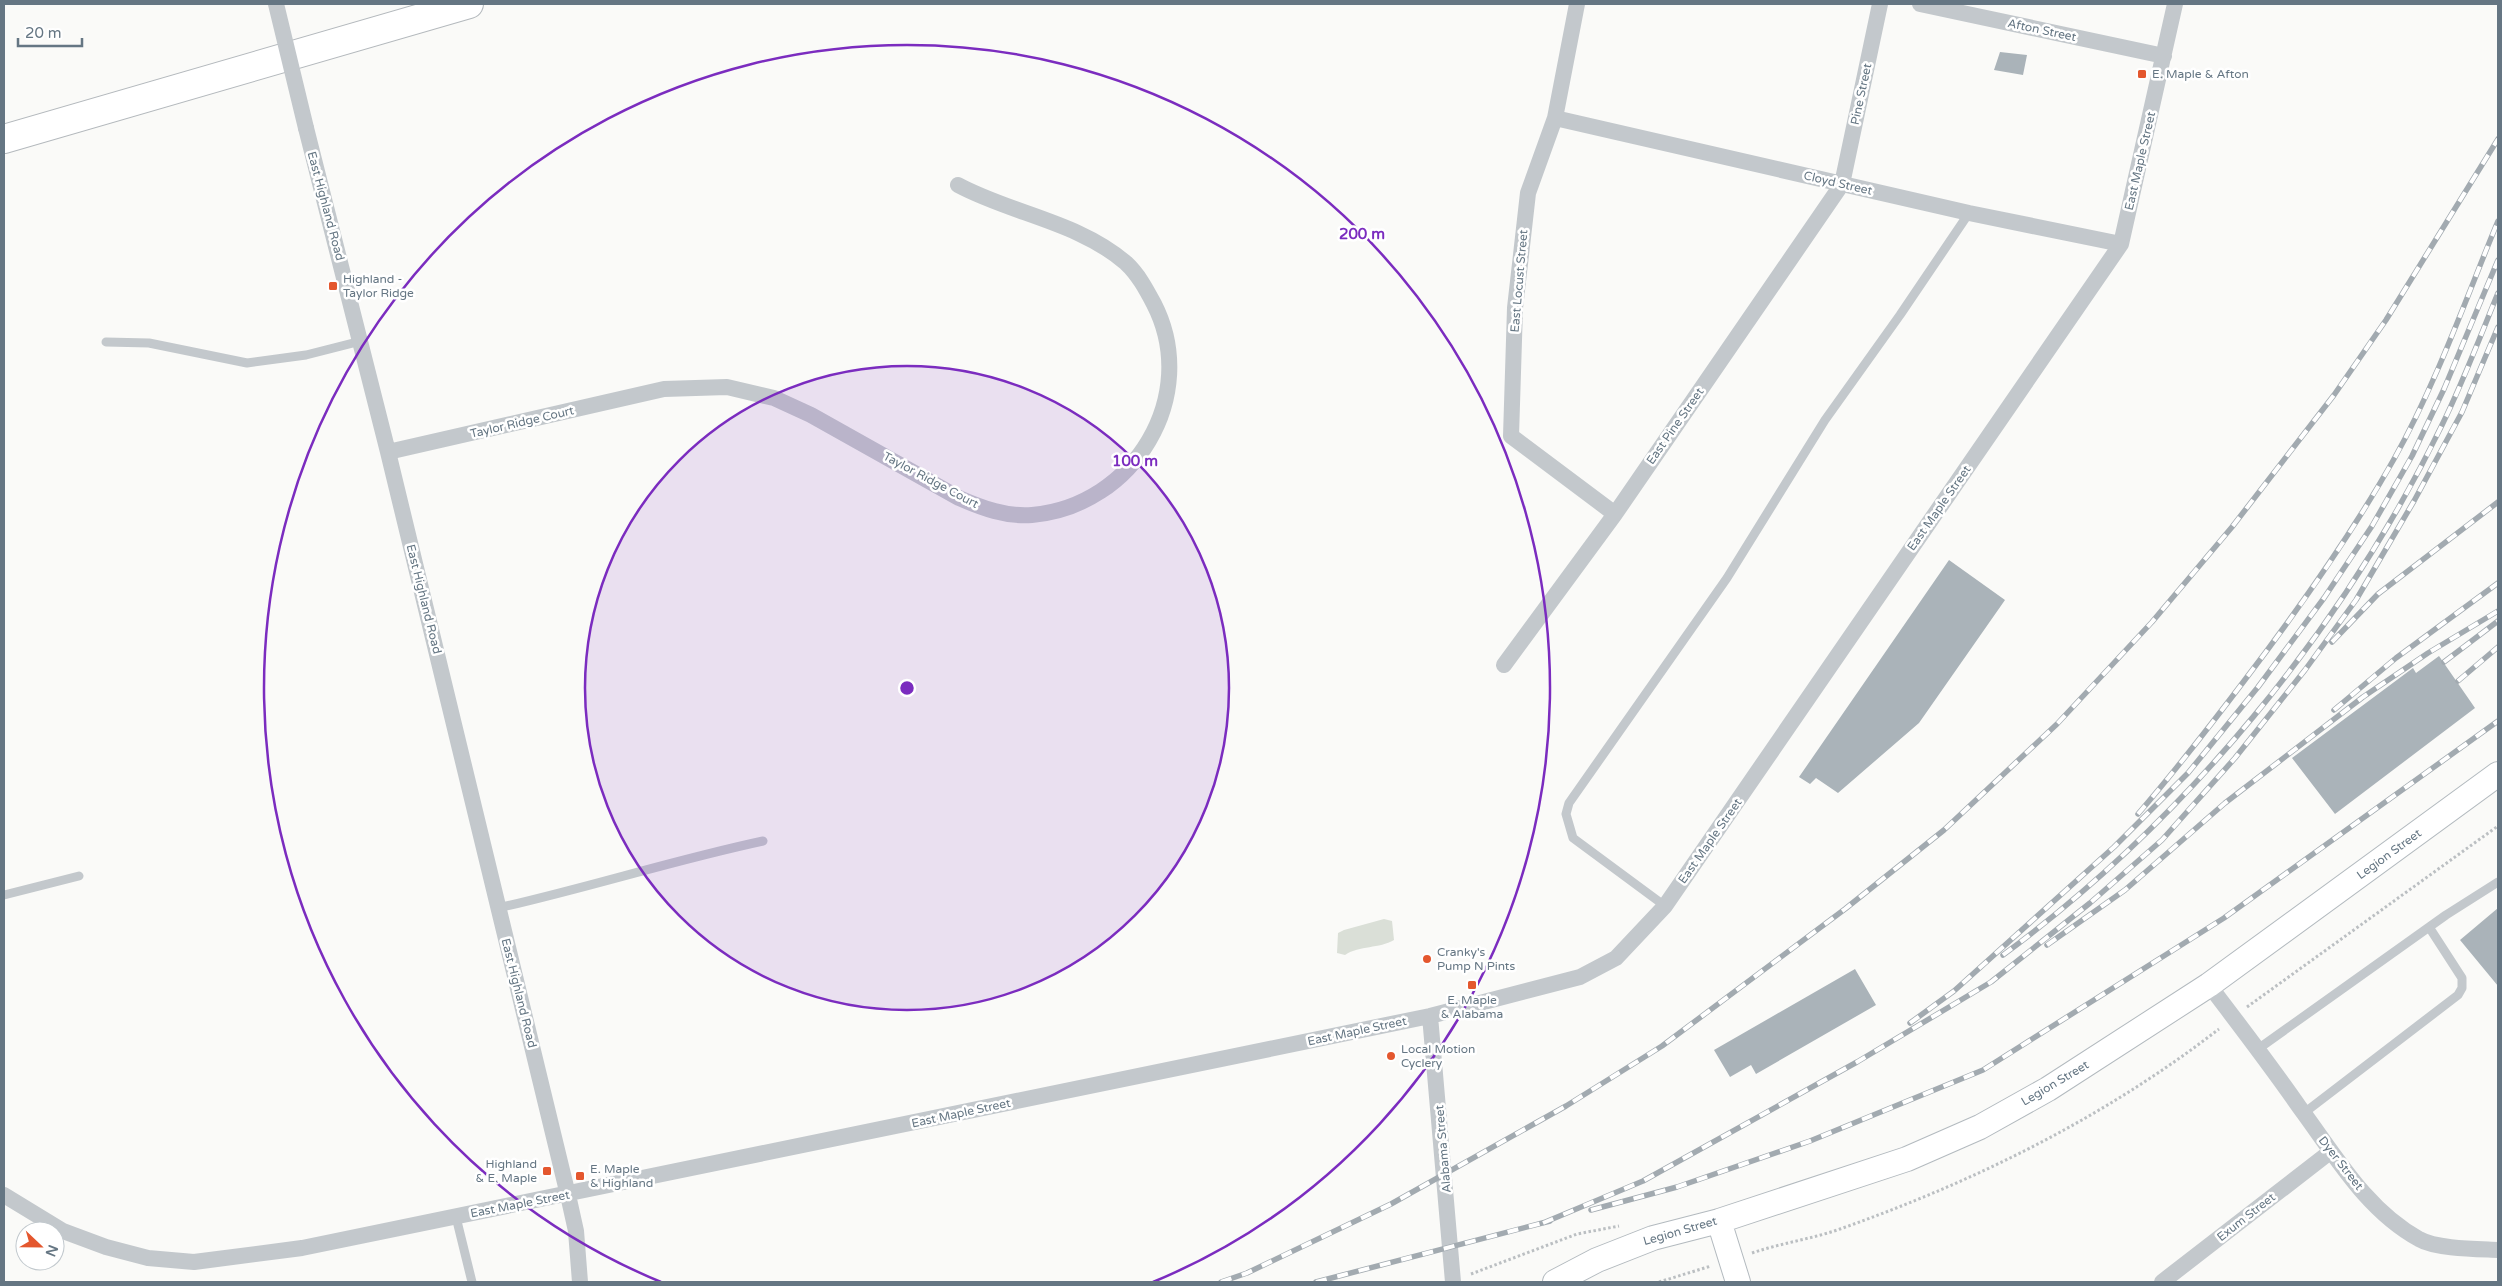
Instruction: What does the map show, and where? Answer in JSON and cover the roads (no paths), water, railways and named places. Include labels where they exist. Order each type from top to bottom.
[{"type":"highway","points":[[4,139],[469,4]]},
{"type":"main road","name":"Legion Street","points":[[1555,1282],[1597,1260],[1652,1238],[1719,1221],[1907,1160],[1980,1126],[2048,1089],[2209,986],[2498,774]]},
{"type":"main road","points":[[1719,1221],[1738,1282]]},
{"type":"street","name":"East Highland Road","points":[[276,4],[361,341],[568,1195],[576,1231],[580,1282]]},
{"type":"street","name":"East Locust Street","points":[[1577,4],[1555,118],[1528,193],[1515,308],[1511,436],[1614,514]]},
{"type":"street","name":"Pine Street","points":[[1842,184],[1880,4]]},
{"type":"street","name":"Afton Street","points":[[1920,4],[2164,56]]},
{"type":"street","name":"East Maple Street","points":[[4,1195],[63,1231],[106,1247],[148,1258],[194,1262],[302,1248],[568,1195],[1430,1016],[1580,977],[1616,958],[1665,906],[2121,244],[2175,4]]},
{"type":"street","name":"Cloyd Street","points":[[1555,118],[1969,213],[2121,244]]},
{"type":"street","name":"East Pine Street","points":[[1504,665],[1614,514],[1842,184]]},
{"type":"street","name":"Taylor Ridge Court","points":[[388,452],[664,389],[727,387],[774,398],[811,415],[959,498],[981,507],[1004,514],[1031,515],[1058,511],[1090,498],[1111,484],[1135,461],[1156,430],[1167,401],[1170,371],[1168,343],[1160,316],[1139,279],[1126,264],[1104,248],[1057,225],[986,200],[958,185]]},
{"type":"street","name":"Dyer Street","points":[[2209,986],[2258,1049],[2330,1152],[2384,1215],[2421,1241],[2465,1249],[2498,1250]]},
{"type":"street","name":"Alabama Street","points":[[1430,1016],[1460,1279]]},
{"type":"street","name":"Exum Street","points":[[2162,1282],[2330,1152]]},
{"type":"lane","points":[[1665,906],[1574,838],[1566,814],[1569,803],[1727,578],[1825,420],[1900,315],[1969,213]]},
{"type":"lane","points":[[106,342],[149,343],[247,363],[306,355],[361,341]]},
{"type":"lane","points":[[498,908],[562,894],[707,853],[763,841]]},
{"type":"lane","points":[[4,894],[79,876]]},
{"type":"lane","points":[[2258,1049],[2430,927],[2498,882]]},
{"type":"lane","points":[[2304,1113],[2458,995],[2462,988],[2462,978],[2430,927]]},
{"type":"lane","points":[[456,1217],[472,1282]]},
{"type":"railway","points":[[1221,1282],[1247,1273],[1391,1204],[1566,1106],[1662,1046],[1845,909],[1944,830],[2057,724],[2152,622],[2232,527],[2334,395],[2386,320],[2498,139]]},
{"type":"railway","points":[[2138,814],[2205,732],[2284,627],[2323,573],[2377,488],[2409,431],[2423,401],[2498,221]]},
{"type":"railway","points":[[1910,1023],[1954,991],[2114,847],[2188,773],[2258,687],[2324,598],[2372,526],[2412,456],[2444,389],[2498,260]]},
{"type":"railway","points":[[2003,955],[2070,902],[2135,844],[2196,782],[2254,716],[2308,647],[2357,575],[2402,501],[2450,409],[2498,293]]},
{"type":"railway","points":[[1543,1223],[1643,1181],[1857,1062],[1991,982],[2090,903],[2162,840],[2235,758],[2305,670],[2356,600],[2414,501],[2462,412],[2498,327]]},
{"type":"railway","points":[[2332,642],[2378,594],[2498,502]]},
{"type":"railway","points":[[2334,710],[2396,658],[2498,583]]},
{"type":"railway","points":[[2047,945],[2125,890],[2225,803],[2363,697],[2428,653],[2498,611]]},
{"type":"railway","points":[[2444,662],[2498,621]]},
{"type":"railway","points":[[2458,681],[2498,647]]},
{"type":"railway","points":[[1591,1210],[1677,1187],[1810,1141],[1983,1070],[2224,918],[2498,721]]},
{"type":"railway","points":[[1316,1282],[1550,1221]]},
{"type":"place","name":"E. Maple & Afton","points":[[2142,74]]},
{"type":"place","name":"Highland - Taylor Ridge","points":[[333,286]]},
{"type":"place","name":"Cranky's Pump N Pints","points":[[1427,959]]},
{"type":"place","name":"E. Maple & Alabama","points":[[1472,985]]},
{"type":"place","name":"Local Motion Cyclery","points":[[1391,1056]]},
{"type":"place","name":"Highland & E. Maple","points":[[547,1171]]},
{"type":"place","name":"E. Maple & Highland","points":[[580,1176]]}]
